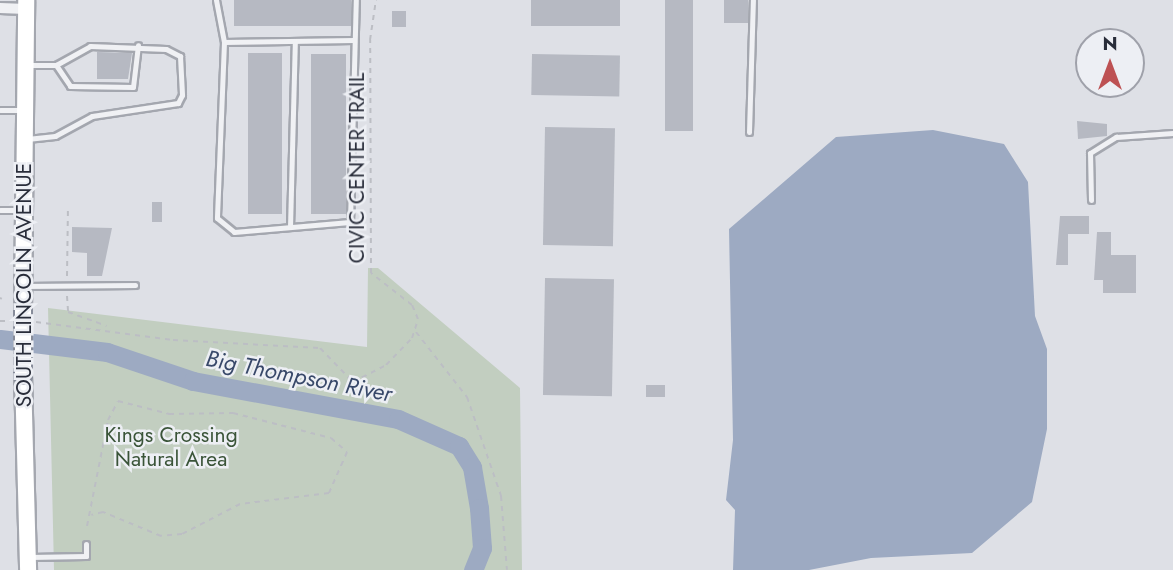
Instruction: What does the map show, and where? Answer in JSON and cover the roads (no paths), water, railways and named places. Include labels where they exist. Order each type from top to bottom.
[{"type":"highway","name":"SOUTH LINCOLN AVENUE","points":[[26,4],[23,374],[27,564]]},
{"type":"street","points":[[0,9],[26,4]]},
{"type":"lane","points":[[216,0],[223,42],[217,219],[233,232],[350,222],[356,0]]},
{"type":"lane","points":[[749,132],[753,0]]},
{"type":"lane","points":[[223,42],[354,40]]},
{"type":"lane","points":[[290,227],[295,41]]},
{"type":"lane","points":[[56,65],[69,86],[133,87],[138,45]]},
{"type":"lane","points":[[24,139],[55,136],[92,116],[178,103],[180,56],[138,45],[90,46],[56,65],[25,65]]},
{"type":"lane","points":[[0,110],[24,110]]},
{"type":"lane","points":[[1091,200],[1090,153],[1116,138],[1173,133]]},
{"type":"lane","points":[[0,210],[25,210]]},
{"type":"lane","points":[[24,286],[67,288],[135,285]]},
{"type":"lane","points":[[27,564],[86,556],[86,544]]},
{"type":"water","points":[[933,130],[1004,144],[1028,182],[1035,316],[1047,349],[1047,429],[1032,502],[972,553],[871,558],[809,570],[733,570],[735,510],[726,500],[733,440],[729,229],[836,137]]},
{"type":"waterway","name":"Big Thompson River","points":[[0,339],[107,352],[193,381],[398,419],[459,446],[472,467],[479,508],[482,548],[473,570]]},
{"type":"park label","name":"Kings Crossing Natural Area","points":[[171,447]]}]
